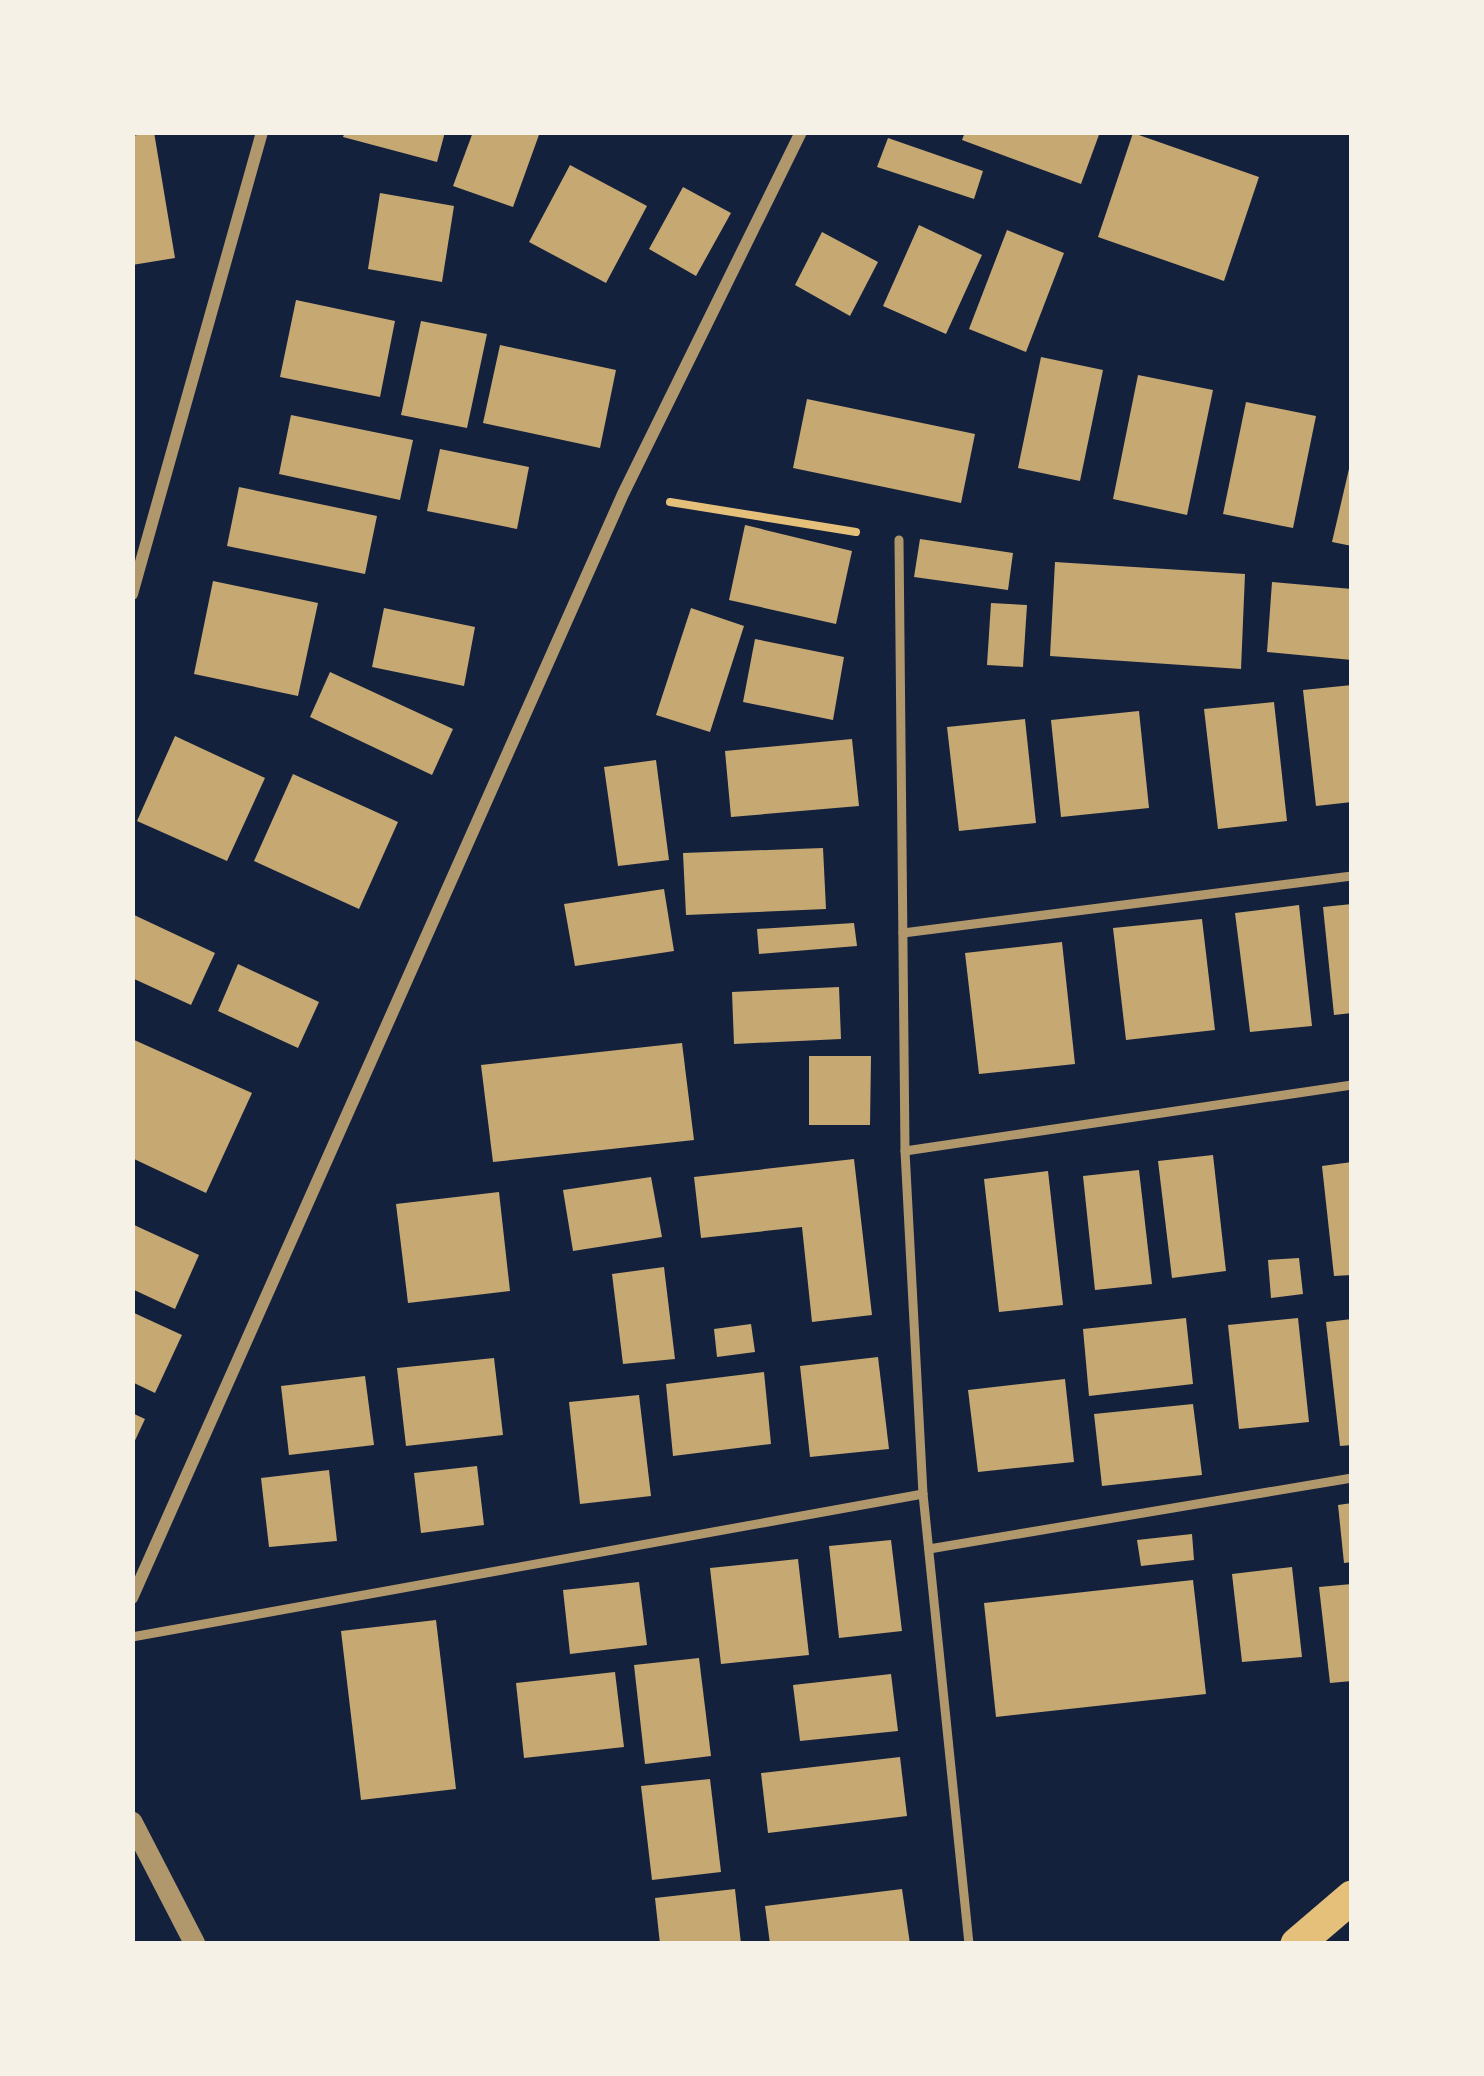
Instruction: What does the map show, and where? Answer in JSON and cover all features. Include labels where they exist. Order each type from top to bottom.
[{"type":"highway","points":[[1297,1944],[1352,1897]]},
{"type":"street","points":[[132,594],[136,564],[262,132]]},
{"type":"street","points":[[132,1598],[623,494],[801,132]]},
{"type":"street","points":[[133,1824],[195,1944]]},
{"type":"lane","points":[[899,540],[905,1151],[923,1494],[969,1944]]},
{"type":"lane","points":[[903,933],[1352,876]]},
{"type":"lane","points":[[905,1151],[1352,1085]]},
{"type":"lane","points":[[928,1549],[1352,1478]]},
{"type":"lane","points":[[132,1637],[923,1494]]},
{"type":"path","points":[[623,494],[899,540]]},
{"type":"building","points":[[154,132],[175,258],[132,265],[132,136]]},
{"type":"building","points":[[345,132],[445,132],[437,162],[343,137]]},
{"type":"building","points":[[473,132],[540,132],[513,207],[453,186]]},
{"type":"building","points":[[965,132],[1100,132],[1081,184],[962,140]]},
{"type":"building","points":[[1133,133],[1259,177],[1224,281],[1098,237]]},
{"type":"building","points":[[888,138],[983,171],[974,199],[877,167]]},
{"type":"building","points":[[570,165],[647,206],[606,283],[529,242]]},
{"type":"building","points":[[683,187],[731,213],[696,276],[649,249]]},
{"type":"building","points":[[380,193],[454,206],[442,282],[368,269]]},
{"type":"building","points":[[919,225],[982,255],[946,334],[883,306]]},
{"type":"building","points":[[1007,230],[1064,253],[1026,352],[969,329]]},
{"type":"building","points":[[822,232],[878,262],[850,316],[795,285]]},
{"type":"building","points":[[296,300],[395,321],[380,397],[280,377]]},
{"type":"building","points":[[421,321],[487,334],[467,428],[401,415]]},
{"type":"building","points":[[500,345],[616,370],[600,448],[483,423]]},
{"type":"building","points":[[1041,357],[1103,370],[1080,481],[1018,468]]},
{"type":"building","points":[[1138,375],[1213,390],[1187,515],[1113,499]]},
{"type":"building","points":[[807,399],[975,434],[961,503],[793,468]]},
{"type":"building","points":[[1246,402],[1316,416],[1293,528],[1223,514]]},
{"type":"building","points":[[291,415],[413,440],[400,500],[279,474]]},
{"type":"building","points":[[440,449],[529,467],[517,529],[427,511]]},
{"type":"building","points":[[1352,456],[1352,546],[1332,542]]},
{"type":"building","points":[[239,487],[377,516],[365,574],[227,546]]},
{"type":"building","points":[[745,525],[852,551],[836,624],[729,600]]},
{"type":"building","points":[[920,539],[1013,553],[1008,590],[914,577]]},
{"type":"building","points":[[1055,562],[1245,574],[1241,669],[1050,656]]},
{"type":"building","points":[[213,581],[318,603],[298,696],[194,674]]},
{"type":"building","points":[[1272,582],[1352,589],[1352,660],[1267,652]]},
{"type":"building","points":[[991,603],[1027,605],[1023,667],[987,665]]},
{"type":"building","points":[[384,608],[475,627],[464,686],[372,667]]},
{"type":"building","points":[[691,608],[744,626],[710,732],[656,715]]},
{"type":"building","points":[[755,639],[844,657],[833,720],[743,702]]},
{"type":"building","points":[[330,672],[453,729],[432,775],[310,717]]},
{"type":"building","points":[[1352,685],[1352,802],[1316,806],[1303,690]]},
{"type":"building","points":[[1274,702],[1287,821],[1218,829],[1204,709]]},
{"type":"building","points":[[1139,711],[1149,808],[1061,817],[1051,720]]},
{"type":"building","points":[[1025,719],[1036,823],[959,831],[947,727]]},
{"type":"building","points":[[175,736],[265,778],[227,861],[137,821]]},
{"type":"building","points":[[852,739],[859,806],[731,817],[725,751]]},
{"type":"building","points":[[656,760],[669,860],[618,866],[604,767]]},
{"type":"building","points":[[293,774],[398,822],[359,909],[254,861]]},
{"type":"building","points":[[823,848],[826,909],[686,915],[683,853]]},
{"type":"building","points":[[664,889],[674,951],[575,966],[564,904]]},
{"type":"building","points":[[1352,904],[1352,1013],[1334,1015],[1323,907]]},
{"type":"building","points":[[1299,905],[1312,1026],[1250,1032],[1235,913]]},
{"type":"building","points":[[132,914],[215,953],[191,1005],[132,978]]},
{"type":"building","points":[[1202,919],[1215,1030],[1126,1040],[1113,928]]},
{"type":"building","points":[[854,923],[857,946],[759,954],[757,929]]},
{"type":"building","points":[[1062,942],[1075,1064],[979,1074],[965,953]]},
{"type":"building","points":[[238,964],[319,1002],[298,1048],[218,1011]]},
{"type":"building","points":[[839,987],[841,1039],[734,1044],[732,992]]},
{"type":"building","points":[[132,1039],[252,1093],[206,1193],[132,1158]]},
{"type":"building","points":[[682,1043],[694,1140],[493,1162],[481,1065]]},
{"type":"building","points":[[809,1056],[871,1056],[870,1125],[809,1125]]},
{"type":"building","points":[[1213,1155],[1226,1271],[1172,1278],[1158,1161]]},
{"type":"building","points":[[854,1159],[872,1315],[812,1322],[802,1227],[701,1238],[694,1177]]},
{"type":"building","points":[[1352,1162],[1352,1275],[1334,1276],[1322,1166]]},
{"type":"building","points":[[1139,1170],[1152,1284],[1095,1290],[1083,1176]]},
{"type":"building","points":[[1048,1171],[1063,1305],[999,1312],[984,1179]]},
{"type":"building","points":[[651,1177],[662,1237],[573,1251],[563,1190]]},
{"type":"building","points":[[499,1192],[510,1291],[408,1303],[396,1204]]},
{"type":"building","points":[[132,1224],[199,1255],[175,1309],[132,1289]]},
{"type":"building","points":[[1299,1258],[1303,1294],[1271,1298],[1268,1260]]},
{"type":"building","points":[[664,1267],[675,1359],[623,1364],[612,1274]]},
{"type":"building","points":[[132,1312],[182,1335],[155,1393],[132,1382]]},
{"type":"building","points":[[1186,1318],[1193,1384],[1089,1396],[1083,1329]]},
{"type":"building","points":[[1298,1318],[1309,1422],[1239,1429],[1228,1325]]},
{"type":"building","points":[[1352,1319],[1352,1445],[1340,1446],[1326,1322]]},
{"type":"building","points":[[751,1324],[755,1352],[717,1357],[714,1329]]},
{"type":"building","points":[[878,1357],[889,1449],[810,1457],[800,1366]]},
{"type":"building","points":[[494,1358],[503,1435],[406,1446],[397,1368]]},
{"type":"building","points":[[764,1372],[771,1444],[673,1456],[666,1384]]},
{"type":"building","points":[[365,1376],[374,1445],[289,1455],[281,1386]]},
{"type":"building","points":[[1065,1379],[1074,1462],[978,1472],[968,1390]]},
{"type":"building","points":[[639,1395],[651,1496],[580,1504],[569,1402]]},
{"type":"building","points":[[1193,1404],[1202,1475],[1102,1486],[1094,1414]]},
{"type":"building","points":[[132,1413],[145,1419],[132,1447]]},
{"type":"building","points":[[477,1466],[484,1525],[421,1533],[414,1473]]},
{"type":"building","points":[[329,1470],[337,1541],[269,1547],[261,1478]]},
{"type":"building","points":[[1352,1503],[1352,1562],[1344,1563],[1338,1505]]},
{"type":"building","points":[[1192,1534],[1194,1560],[1141,1566],[1137,1540]]},
{"type":"building","points":[[891,1540],[902,1631],[839,1638],[829,1546]]},
{"type":"building","points":[[798,1559],[809,1655],[721,1664],[710,1568]]},
{"type":"building","points":[[1292,1567],[1302,1657],[1242,1662],[1232,1574]]},
{"type":"building","points":[[1193,1580],[1206,1694],[996,1717],[984,1603]]},
{"type":"building","points":[[639,1582],[647,1645],[570,1654],[563,1590]]},
{"type":"building","points":[[1352,1584],[1352,1681],[1330,1683],[1319,1587]]},
{"type":"building","points":[[436,1620],[456,1789],[361,1800],[341,1631]]},
{"type":"building","points":[[699,1658],[711,1756],[645,1764],[634,1665]]},
{"type":"building","points":[[615,1672],[624,1747],[524,1758],[516,1683]]},
{"type":"building","points":[[891,1674],[898,1731],[800,1741],[793,1685]]},
{"type":"building","points":[[900,1757],[907,1816],[768,1833],[761,1773]]},
{"type":"building","points":[[710,1779],[721,1872],[652,1880],[641,1786]]},
{"type":"building","points":[[735,1889],[741,1944],[660,1944],[655,1898]]},
{"type":"building","points":[[902,1889],[910,1944],[770,1944],[765,1906]]}]
